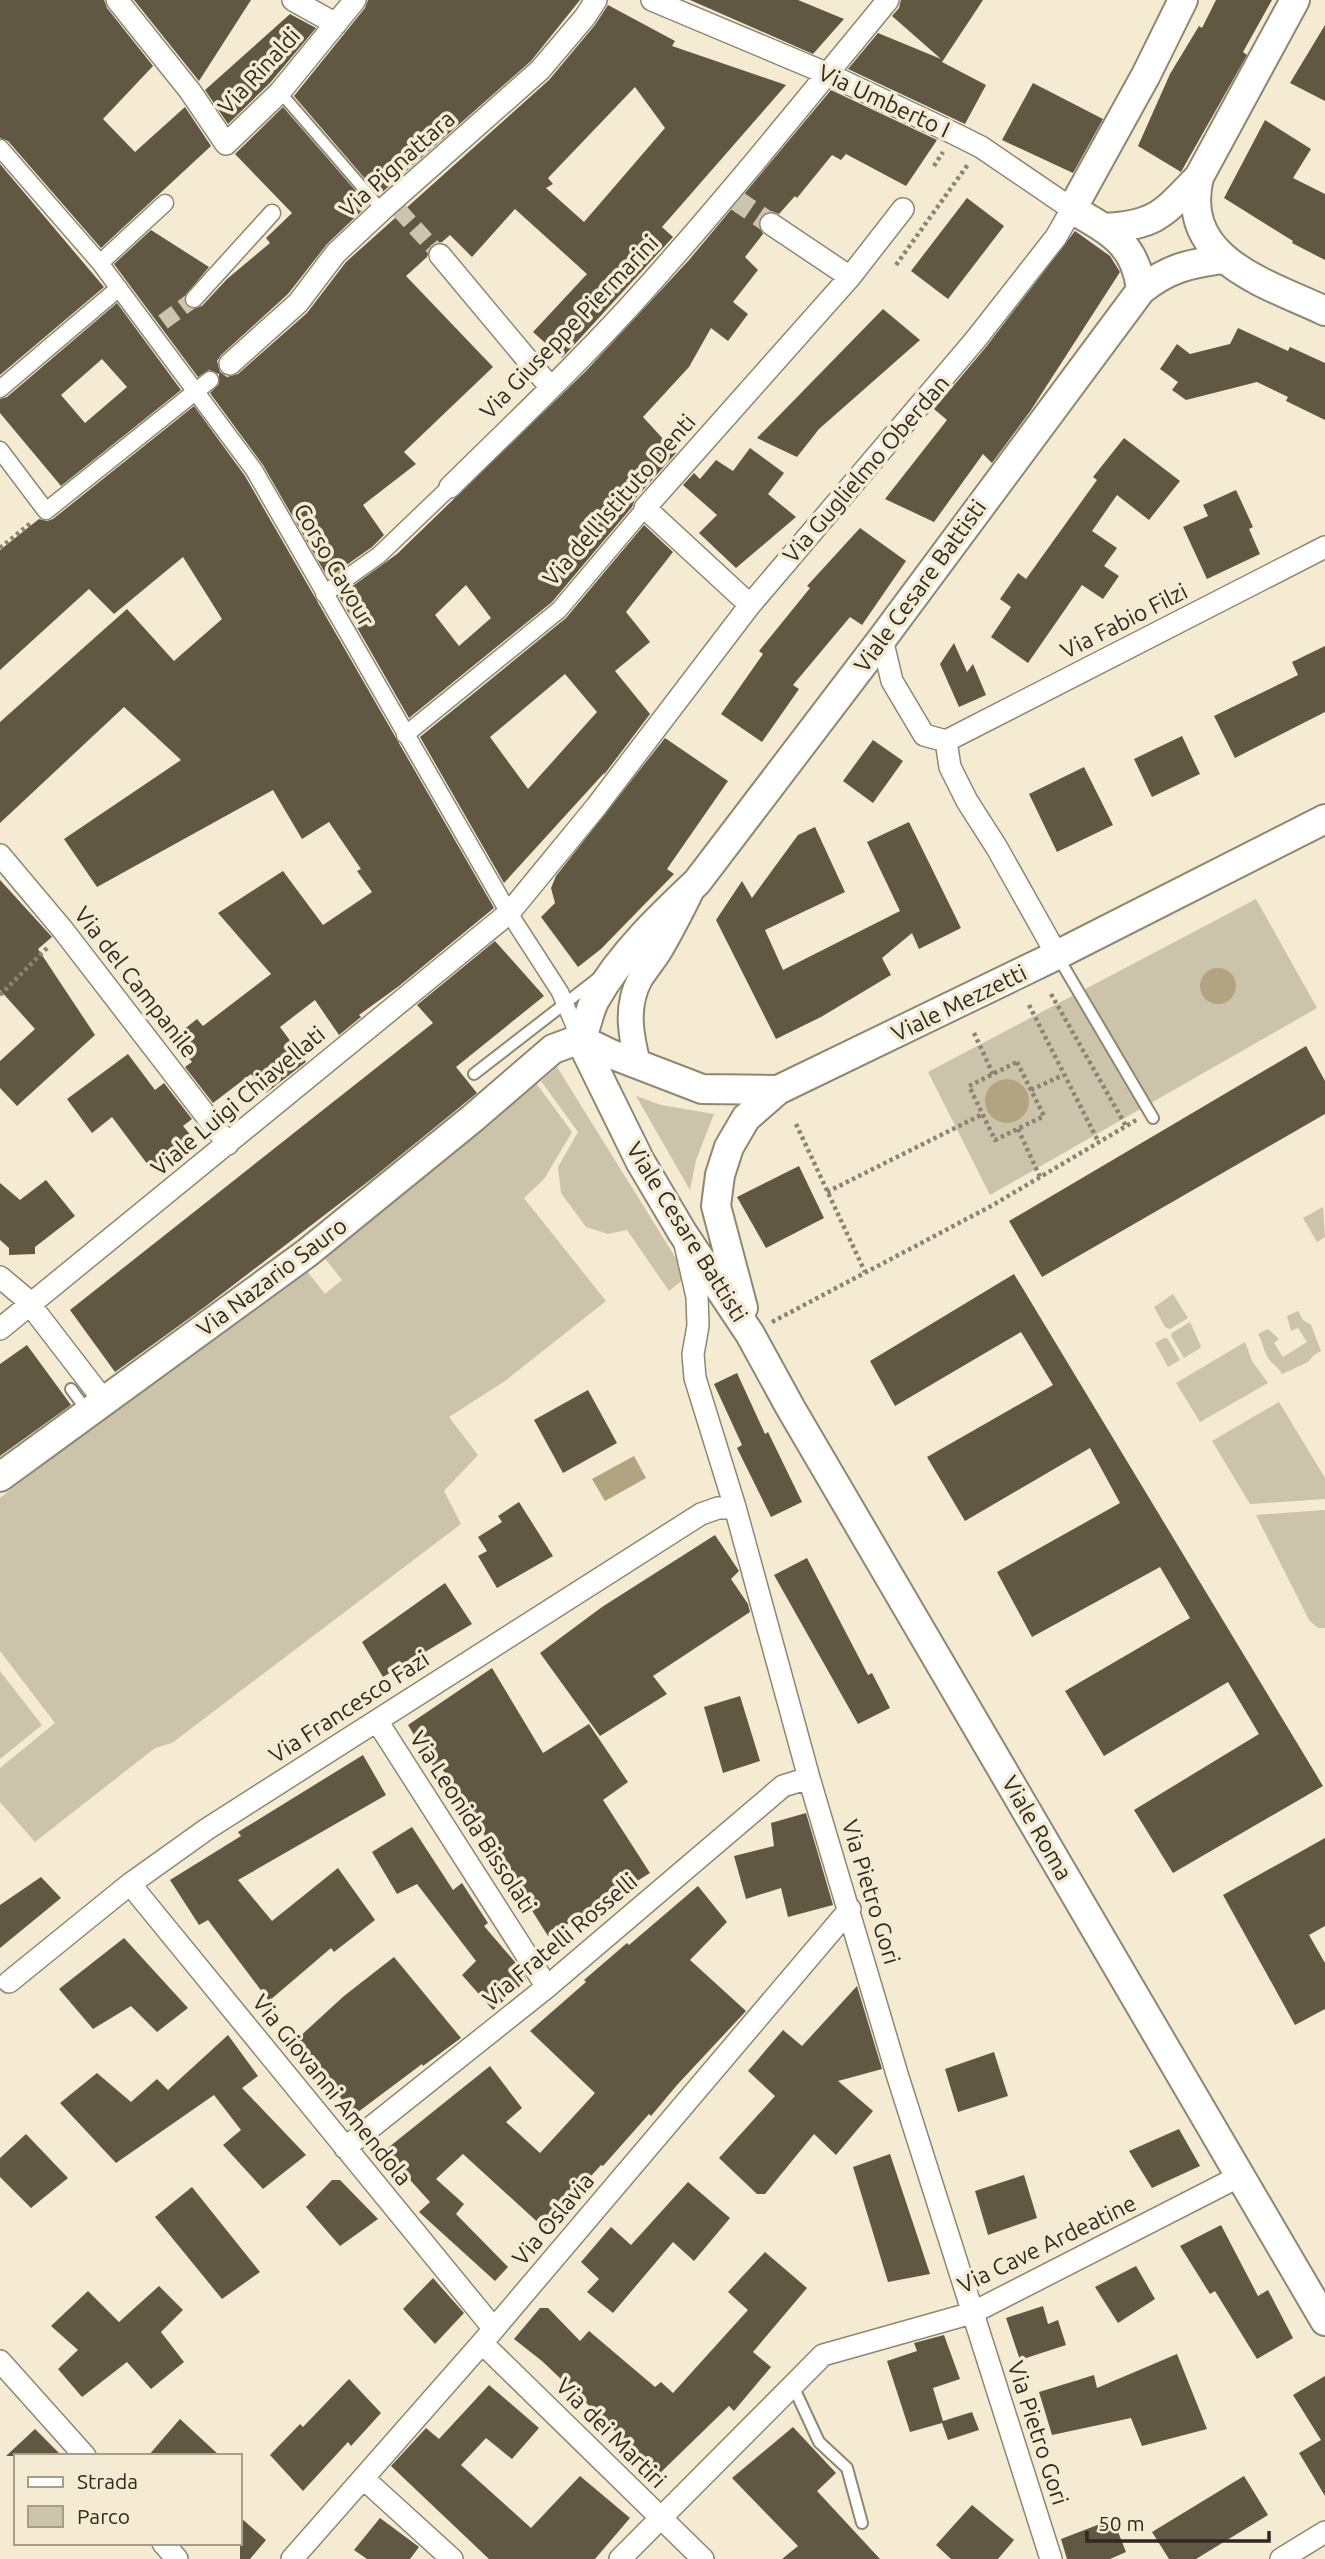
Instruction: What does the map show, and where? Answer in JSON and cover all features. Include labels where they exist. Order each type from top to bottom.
[{"type":"main road","name":"Via Guglielmo Oberdan","points":[[1072,209],[1146,75],[1183,0]]},
{"type":"main road","points":[[1103,228],[1151,221],[1162,214],[1199,177],[1295,0]]},
{"type":"main road","points":[[1199,177],[1195,201],[1198,222],[1206,240],[1223,259],[1247,274],[1325,311]]},
{"type":"main road","name":"Via Umberto I","points":[[1072,209],[1103,228]]},
{"type":"main road","points":[[1103,228],[1135,261],[1140,290]]},
{"type":"main road","name":"Viale Cesare Battisti","points":[[758,1330],[682,1231],[640,1161],[580,1039],[594,1000],[630,953],[697,881],[882,639],[1140,290],[1171,269],[1223,259]]},
{"type":"main road","name":"Viale Mezzetti","points":[[580,1039],[702,1089],[778,1090],[1057,955],[1325,819]]},
{"type":"main road","name":"Via Nazario Sauro","points":[[0,1477],[307,1253],[553,1049],[580,1039]]},
{"type":"main road","name":"Viale Cesare Battisti","points":[[758,1330],[716,1206],[718,1185],[729,1147],[746,1118],[778,1090]]},
{"type":"main road","name":"Viale Roma","points":[[758,1330],[790,1406],[1325,2321]]},
{"type":"street","name":"Via Rinaldi","points":[[117,0],[190,91],[226,144],[280,92],[355,0]]},
{"type":"street","points":[[293,0],[336,24]]},
{"type":"street","name":"Via Pignattara","points":[[230,364],[298,303],[336,253],[391,208],[540,70],[596,0]]},
{"type":"street","name":"Via Umberto I","points":[[652,0],[828,74],[981,147],[1072,209]]},
{"type":"street","name":"Via Giuseppe Piermarini","points":[[324,594],[379,555],[450,488],[551,388],[647,287],[730,195],[888,0]]},
{"type":"street","name":"Corso Cavour","points":[[0,148],[119,288],[157,327],[195,391],[254,470],[405,735],[565,1004],[580,1039]]},
{"type":"street","points":[[100,263],[165,202]]},
{"type":"street","name":"Via dell'Istituto Denti","points":[[405,735],[559,610],[850,277],[903,209]]},
{"type":"street","name":"Via Guglielmo Oberdan","points":[[509,913],[596,807],[750,605],[954,366],[1056,237],[1072,209]]},
{"type":"street","points":[[194,299],[272,213]]},
{"type":"street","points":[[771,223],[850,277]]},
{"type":"street","points":[[440,256],[551,388]]},
{"type":"street","points":[[0,389],[119,288]]},
{"type":"street","points":[[0,450],[47,510],[210,380]]},
{"type":"street","points":[[645,509],[750,605]]},
{"type":"street","name":"Via Fabio Filzi","points":[[946,741],[1325,547]]},
{"type":"street","points":[[882,639],[892,681],[924,735],[946,741],[950,767],[955,778],[1057,955]]},
{"type":"street","name":"Via del Campanile","points":[[0,855],[63,930],[229,1144]]},
{"type":"street","name":"Viale Cesare Battisti","points":[[638,1064],[631,1039],[630,1017],[639,981],[660,951],[697,881]]},
{"type":"street","name":"Viale Luigi Chiavellati","points":[[0,1329],[509,913]]},
{"type":"street","name":"Via Pietro Gori","points":[[682,1231],[697,1297],[698,1326],[693,1354],[695,1378],[735,1507],[810,1778],[897,2074],[1051,2559]]},
{"type":"street","points":[[0,1277],[29,1304],[97,1408]]},
{"type":"street","name":"Via Francesco Fazi","points":[[9,1982],[130,1884],[207,1829],[701,1514],[718,1508],[735,1507]]},
{"type":"street","name":"Via Leonida Bissolati","points":[[377,1721],[547,1987]]},
{"type":"street","name":"Via Fratelli Rosselli","points":[[345,2148],[547,1987],[783,1786],[810,1778]]},
{"type":"street","name":"Via Giovanni Amendola","points":[[130,1884],[345,2148],[488,2336]]},
{"type":"street","name":"Via Oslavia","points":[[292,2559],[488,2336],[850,1909]]},
{"type":"street","name":"Via Cave Ardeatine","points":[[620,2559],[823,2355],[972,2313],[1240,2176]]},
{"type":"street","name":"Via dei Martiri","points":[[488,2336],[661,2519],[703,2559]]},
{"type":"street","points":[[0,2361],[83,2454]]},
{"type":"street","points":[[363,2478],[453,2559]]},
{"type":"street","points":[[1281,2559],[1325,2532]]},
{"type":"street","points":[[165,2545],[177,2559]]},
{"type":"lane","points":[[280,92],[391,208]]},
{"type":"lane","points":[[474,1074],[630,953]]},
{"type":"lane","points":[[1057,955],[1151,1115]]},
{"type":"lane","points":[[71,1389],[97,1408]]},
{"type":"lane","points":[[793,2386],[819,2442],[848,2468],[862,2523]]},
{"type":"path","points":[[896,265],[981,147]]},
{"type":"path","points":[[0,548],[47,510]]},
{"type":"path","points":[[0,995],[63,930]]},
{"type":"path","points":[[1051,994],[1126,1126]]},
{"type":"path","points":[[1029,1005],[1099,1143]]},
{"type":"path","points":[[974,1034],[993,1074]]},
{"type":"path","points":[[1017,1062],[1031,1090],[1044,1116],[995,1140],[969,1086],[1017,1062]]},
{"type":"path","points":[[1031,1090],[1063,1075]]},
{"type":"path","points":[[827,1192],[983,1114]]},
{"type":"path","points":[[758,1330],[1040,1177],[1126,1126],[1151,1115]]},
{"type":"path","points":[[796,1124],[865,1272]]},
{"type":"path","points":[[1018,1129],[1040,1177]]},
{"type":"green space","points":[[1256,899],[1317,1008],[990,1195],[928,1072]]},
{"type":"green space","points":[[557,1067],[687,1276],[669,1291],[627,1230],[608,1234],[586,1227],[561,1193],[558,1167],[578,1132],[541,1081]]},
{"type":"green space","points":[[533,1079],[572,1132],[544,1179],[524,1198],[606,1301],[505,1381],[449,1417],[478,1455],[444,1491],[461,1524],[172,1743],[155,1748],[35,1842],[0,1802],[0,1768],[55,1723],[0,1651],[0,1498],[303,1266],[325,1294],[342,1280],[320,1252]]},
{"type":"green space","points":[[636,1096],[661,1105],[714,1114],[696,1160],[690,1190]]},
{"type":"green space","points":[[1323,1207],[1325,1237],[1317,1242],[1303,1218]]},
{"type":"green space","points":[[1173,1294],[1188,1318],[1170,1329],[1165,1327],[1154,1307]]},
{"type":"green space","points":[[1298,1311],[1303,1320],[1311,1325],[1321,1351],[1308,1362],[1282,1374],[1269,1359],[1258,1334],[1268,1329],[1279,1339],[1274,1343],[1283,1357],[1307,1342],[1298,1328],[1291,1331],[1287,1316]]},
{"type":"green space","points":[[1190,1322],[1201,1346],[1184,1358],[1171,1336]]},
{"type":"green space","points":[[1164,1338],[1168,1339],[1180,1360],[1168,1367],[1155,1343]]},
{"type":"green space","points":[[1245,1342],[1252,1361],[1268,1383],[1200,1422],[1176,1383]]},
{"type":"green space","points":[[1279,1402],[1325,1478],[1325,1499],[1250,1504],[1212,1441]]},
{"type":"green space","points":[[1325,1510],[1325,1628],[1318,1628],[1309,1620],[1256,1515]]},
{"type":"green space","points":[[0,1671],[42,1725],[0,1759]]},
{"type":"shaded area","points":[[1218,968],[1231,973],[1236,986],[1231,999],[1218,1004],[1205,999],[1200,986],[1205,973]]},
{"type":"shaded area","points":[[1007,1079],[1023,1085],[1029,1101],[1023,1117],[1007,1123],[991,1117],[985,1101],[991,1085]]},
{"type":"shaded area","points":[[634,1456],[646,1478],[605,1501],[592,1479]]},
{"type":"building","points":[[0,0],[104,0],[107,8],[153,66],[103,119],[135,152],[185,107],[211,146],[101,248],[8,141],[0,138]]},
{"type":"building","points":[[134,0],[251,0],[199,81]]},
{"type":"building","points":[[368,0],[580,0],[531,61],[379,195],[294,96],[365,8]]},
{"type":"building","points":[[690,0],[798,0],[844,19],[813,54]]},
{"type":"building","points":[[901,0],[983,0],[942,62],[986,85],[965,124],[848,69],[878,33],[941,59],[892,16],[899,8]]},
{"type":"building","points":[[1216,0],[1272,0],[1243,52],[1247,55],[1181,172],[1138,146],[1170,74],[1199,26],[1202,28]]},
{"type":"building","points":[[608,5],[675,41],[672,46],[786,85],[662,227],[673,237],[562,358],[533,332],[587,274],[515,209],[472,257],[450,235],[442,242],[431,245],[427,257],[406,276],[493,367],[404,452],[416,464],[363,505],[384,535],[372,547],[328,578],[263,465],[210,393],[219,384],[219,374],[209,370],[198,377],[114,264],[151,230],[209,267],[184,297],[186,306],[191,309],[202,306],[227,279],[270,243],[266,238],[292,213],[235,154],[283,107],[368,205],[327,244],[288,294],[221,355],[217,361],[220,372],[227,377],[238,374],[307,313],[346,262],[549,80],[595,25]],"holes":[[[635,87],[665,128],[584,222],[546,188],[553,184],[548,178]]]},
{"type":"building","points":[[290,14],[316,28],[270,83],[228,124],[205,90]]},
{"type":"building","points":[[1325,25],[1325,101],[1290,83]]},
{"type":"building","points":[[1033,83],[1103,119],[1073,173],[1002,140]]},
{"type":"building","points":[[831,90],[937,140],[906,186],[846,154],[841,160],[832,155],[797,198],[795,196],[779,214],[771,211],[761,216],[758,224],[763,234],[745,257],[758,270],[733,302],[748,314],[728,341],[711,328],[689,367],[643,417],[676,453],[552,602],[409,718],[339,596],[397,554],[585,372],[689,260]],"holes":[[[466,585],[491,618],[459,646],[435,615]]]},
{"type":"building","points":[[1265,120],[1311,149],[1293,178],[1325,194],[1325,260],[1292,243],[1293,241],[1224,198]]},
{"type":"building","points":[[0,164],[104,287],[0,375]]},
{"type":"building","points":[[967,198],[1004,226],[948,299],[911,271]]},
{"type":"building","points":[[1075,231],[1110,256],[1120,272],[1031,410],[992,463],[983,454],[934,522],[885,499],[947,420],[934,409],[986,347]]},
{"type":"building","points":[[117,303],[181,390],[61,486],[0,413],[0,399],[7,397]],"holes":[[[102,359],[127,387],[85,423],[61,395]]]},
{"type":"building","points":[[883,309],[920,340],[819,429],[797,457],[757,438]]},
{"type":"building","points":[[1238,328],[1288,351],[1290,347],[1325,363],[1325,420],[1286,401],[1288,397],[1257,382],[1186,400],[1172,390],[1178,382],[1160,369],[1177,344],[1190,354],[1230,344]]},
{"type":"building","points":[[194,406],[245,476],[494,908],[399,986],[359,1015],[361,1017],[339,1035],[315,1000],[280,1027],[306,1062],[266,1093],[251,1074],[213,1103],[185,1067],[192,1062],[173,1038],[197,1019],[203,1026],[271,974],[218,913],[283,871],[323,925],[372,892],[357,871],[361,869],[329,822],[302,839],[273,790],[97,887],[64,839],[181,760],[124,707],[0,823],[0,722],[127,609],[174,661],[222,619],[183,557],[114,614],[89,589],[0,670],[0,550],[39,519],[53,519]]},
{"type":"building","points":[[1124,438],[1180,481],[1149,520],[1117,495],[1092,531],[1117,548],[1104,566],[1119,576],[1103,599],[1082,585],[1028,663],[991,637],[1011,607],[1000,599],[1018,573],[1026,579],[1097,480],[1093,477]]},
{"type":"building","points":[[750,448],[784,473],[768,494],[796,517],[736,568],[699,533],[717,515],[683,485],[694,473],[700,479],[716,460],[733,471]]},
{"type":"building","points":[[1236,490],[1253,527],[1249,529],[1260,554],[1207,579],[1183,527],[1208,516],[1203,505]]},
{"type":"building","points":[[644,525],[673,552],[626,612],[650,642],[615,671],[650,714],[603,776],[605,772],[504,883],[420,737],[566,618]],"holes":[[[565,674],[597,712],[528,789],[490,737]]]},
{"type":"building","points":[[860,528],[906,561],[862,625],[850,617],[793,685],[799,689],[762,742],[721,714],[763,654],[759,651],[810,588],[807,586]]},
{"type":"building","points":[[954,643],[967,672],[973,664],[986,695],[959,707],[940,664]]},
{"type":"building","points":[[1325,646],[1325,712],[1235,758],[1214,716],[1298,675],[1292,662]]},
{"type":"building","points":[[1182,736],[1200,774],[1152,797],[1134,759]]},
{"type":"building","points":[[665,738],[728,781],[667,869],[674,874],[601,949],[578,967],[541,917],[555,903],[551,888],[556,876]]},
{"type":"building","points":[[873,740],[903,761],[873,803],[843,781]]},
{"type":"building","points":[[1084,767],[1113,825],[1057,852],[1029,794]]},
{"type":"building","points":[[909,822],[961,928],[919,949],[912,933],[882,958],[891,975],[821,1017],[776,1039],[716,920],[742,881],[752,898],[798,835],[815,827],[845,892],[765,930],[783,970],[900,911],[867,842]]},
{"type":"building","points":[[0,880],[52,937],[38,949],[95,1035],[17,1106],[0,1088],[0,1061],[35,1029],[0,990]]},
{"type":"building","points":[[495,941],[544,996],[456,1067],[477,1093],[374,1177],[115,1372],[70,1310],[433,1023],[417,1005]]},
{"type":"building","points":[[1306,1046],[1325,1081],[1325,1114],[1042,1277],[1009,1221]]},
{"type":"building","points":[[128,1054],[155,1090],[164,1083],[192,1119],[183,1126],[193,1138],[151,1169],[112,1117],[92,1133],[67,1099]]},
{"type":"building","points":[[799,1166],[824,1218],[766,1248],[737,1197]]},
{"type":"building","points":[[46,1180],[75,1216],[35,1247],[35,1254],[9,1255],[9,1248],[0,1240],[0,1183],[20,1200]]},
{"type":"building","points":[[1014,1274],[1323,1786],[1173,1873],[1134,1810],[1259,1734],[1228,1682],[1104,1756],[1065,1691],[1190,1618],[1160,1567],[1032,1637],[997,1572],[1120,1503],[1090,1448],[965,1521],[927,1457],[1053,1385],[1021,1332],[895,1406],[870,1361]]},
{"type":"building","points":[[27,1345],[71,1405],[0,1456],[0,1364]]},
{"type":"building","points":[[737,1373],[765,1434],[768,1432],[802,1502],[771,1517],[737,1448],[742,1445],[714,1384]]},
{"type":"building","points":[[588,1390],[617,1443],[563,1473],[534,1420]]},
{"type":"building","points":[[519,1502],[553,1556],[497,1588],[478,1556],[487,1551],[478,1537],[502,1522],[498,1516]]},
{"type":"building","points":[[715,1535],[739,1571],[731,1579],[748,1604],[750,1612],[653,1676],[667,1694],[600,1736],[540,1653],[602,1607]]},
{"type":"building","points":[[807,1558],[868,1675],[872,1673],[890,1708],[858,1724],[774,1575]]},
{"type":"building","points":[[445,1583],[472,1624],[383,1677],[362,1642]]},
{"type":"building","points":[[492,1668],[543,1753],[589,1724],[628,1782],[603,1800],[650,1873],[548,1936],[449,1779],[438,1763],[433,1766],[408,1725]]},
{"type":"building","points":[[740,1696],[760,1761],[723,1773],[704,1707]]},
{"type":"building","points":[[363,1755],[386,1795],[238,1880],[272,1921],[338,1868],[375,1920],[334,1952],[331,1948],[269,2001],[208,1920],[199,1925],[170,1880],[241,1836],[238,1832]]},
{"type":"building","points":[[806,1813],[833,1905],[788,1917],[781,1888],[746,1899],[734,1856],[774,1846],[771,1823]]},
{"type":"building","points":[[412,1827],[453,1890],[462,1883],[488,1923],[484,1926],[527,1980],[493,2010],[462,1975],[476,1961],[417,1884],[397,1894],[372,1852]]},
{"type":"building","points":[[1325,1838],[1325,1926],[1309,1935],[1325,1963],[1325,2009],[1295,2025],[1223,1895]]},
{"type":"building","points":[[41,1877],[61,1898],[0,1948],[0,1905]]},
{"type":"building","points":[[698,1886],[727,1922],[690,1960],[746,2011],[544,2228],[463,2154],[436,2179],[464,2204],[456,2214],[508,2267],[495,2281],[419,2212],[430,2202],[384,2151],[490,2066],[522,2108],[506,2122],[540,2153],[595,2093],[530,2031],[586,1982],[584,1980]]},
{"type":"building","points":[[124,1938],[188,2008],[157,2032],[131,2006],[93,2029],[59,1989]]},
{"type":"building","points":[[394,1957],[461,2038],[354,2115],[296,2040],[344,1996]]},
{"type":"building","points":[[857,1986],[882,2069],[838,2081],[873,2111],[836,2155],[814,2134],[765,2194],[757,2194],[719,2158],[775,2096],[748,2071],[783,2030],[802,2046]]},
{"type":"building","points":[[228,2035],[258,2076],[242,2088],[306,2155],[263,2189],[223,2145],[241,2130],[214,2095],[116,2163],[60,2103],[97,2073],[131,2102],[157,2079],[168,2090]]},
{"type":"building","points":[[994,2052],[1008,2096],[958,2112],[945,2069]]},
{"type":"building","points":[[1179,2129],[1200,2166],[1152,2188],[1129,2151]]},
{"type":"building","points":[[26,2134],[68,2178],[31,2208],[0,2177],[0,2158]]},
{"type":"building","points":[[890,2154],[930,2274],[888,2282],[853,2167]]},
{"type":"building","points":[[1024,2175],[1037,2218],[988,2235],[975,2191]]},
{"type":"building","points":[[332,2180],[340,2180],[378,2219],[340,2246],[306,2207]]},
{"type":"building","points":[[688,2182],[730,2218],[694,2261],[673,2242],[613,2313],[587,2292],[599,2279],[581,2262],[611,2227],[631,2245]]},
{"type":"building","points":[[192,2187],[260,2272],[222,2299],[155,2217]]},
{"type":"building","points":[[1221,2225],[1258,2296],[1268,2290],[1293,2338],[1257,2359],[1215,2291],[1210,2294],[1180,2246]]},
{"type":"building","points":[[765,2252],[807,2288],[753,2352],[771,2367],[734,2411],[729,2406],[658,2475],[542,2361],[514,2339],[540,2308],[548,2308],[580,2341],[589,2331],[655,2387],[661,2382],[673,2393],[748,2310],[728,2292]]},
{"type":"building","points":[[1136,2266],[1155,2299],[1118,2323],[1095,2287]]},
{"type":"building","points":[[433,2278],[464,2313],[435,2344],[403,2309]]},
{"type":"building","points":[[159,2286],[183,2310],[161,2332],[184,2362],[151,2389],[127,2362],[82,2397],[58,2369],[78,2350],[51,2326],[88,2291],[119,2322]]},
{"type":"building","points":[[1043,2306],[1048,2324],[1058,2320],[1066,2345],[1020,2360],[1006,2318]]},
{"type":"building","points":[[944,2335],[960,2379],[933,2388],[943,2421],[972,2412],[979,2430],[948,2440],[942,2423],[910,2432],[887,2361],[917,2351],[914,2343]]},
{"type":"building","points":[[1177,2354],[1207,2429],[1142,2446],[1131,2418],[1052,2435],[1039,2392],[1094,2375],[1097,2388]]},
{"type":"building","points":[[1325,2376],[1325,2496],[1299,2453],[1321,2440],[1293,2395]]},
{"type":"building","points":[[349,2379],[381,2413],[351,2446],[348,2442],[303,2491],[270,2455],[300,2424],[303,2427]]},
{"type":"building","points":[[489,2385],[539,2428],[512,2459],[486,2438],[461,2465],[531,2528],[580,2476],[630,2518],[595,2559],[489,2559],[391,2466],[426,2428],[439,2439]]},
{"type":"building","points":[[180,2419],[218,2454],[150,2454]]},
{"type":"building","points":[[793,2427],[836,2473],[817,2491],[880,2559],[782,2559],[798,2546],[732,2478]]},
{"type":"building","points":[[35,2429],[60,2454],[14,2454],[6,2456]]},
{"type":"building","points":[[1244,2476],[1268,2515],[1196,2559],[1169,2559],[1152,2532]]},
{"type":"building","points":[[972,2505],[1014,2540],[998,2559],[951,2559],[936,2545]]},
{"type":"building","points":[[380,2518],[419,2547],[410,2559],[367,2559],[354,2550]]},
{"type":"building","points":[[242,2519],[266,2540],[250,2559],[240,2559]]},
{"type":"building","points":[[1113,2519],[1126,2552],[1110,2559],[1067,2559],[1061,2539]]},
{"type":"tunnel","points":[[733,198],[771,224]]},
{"type":"tunnel","points":[[399,210],[440,255]]},
{"type":"tunnel","points":[[163,322],[194,299]]}]
